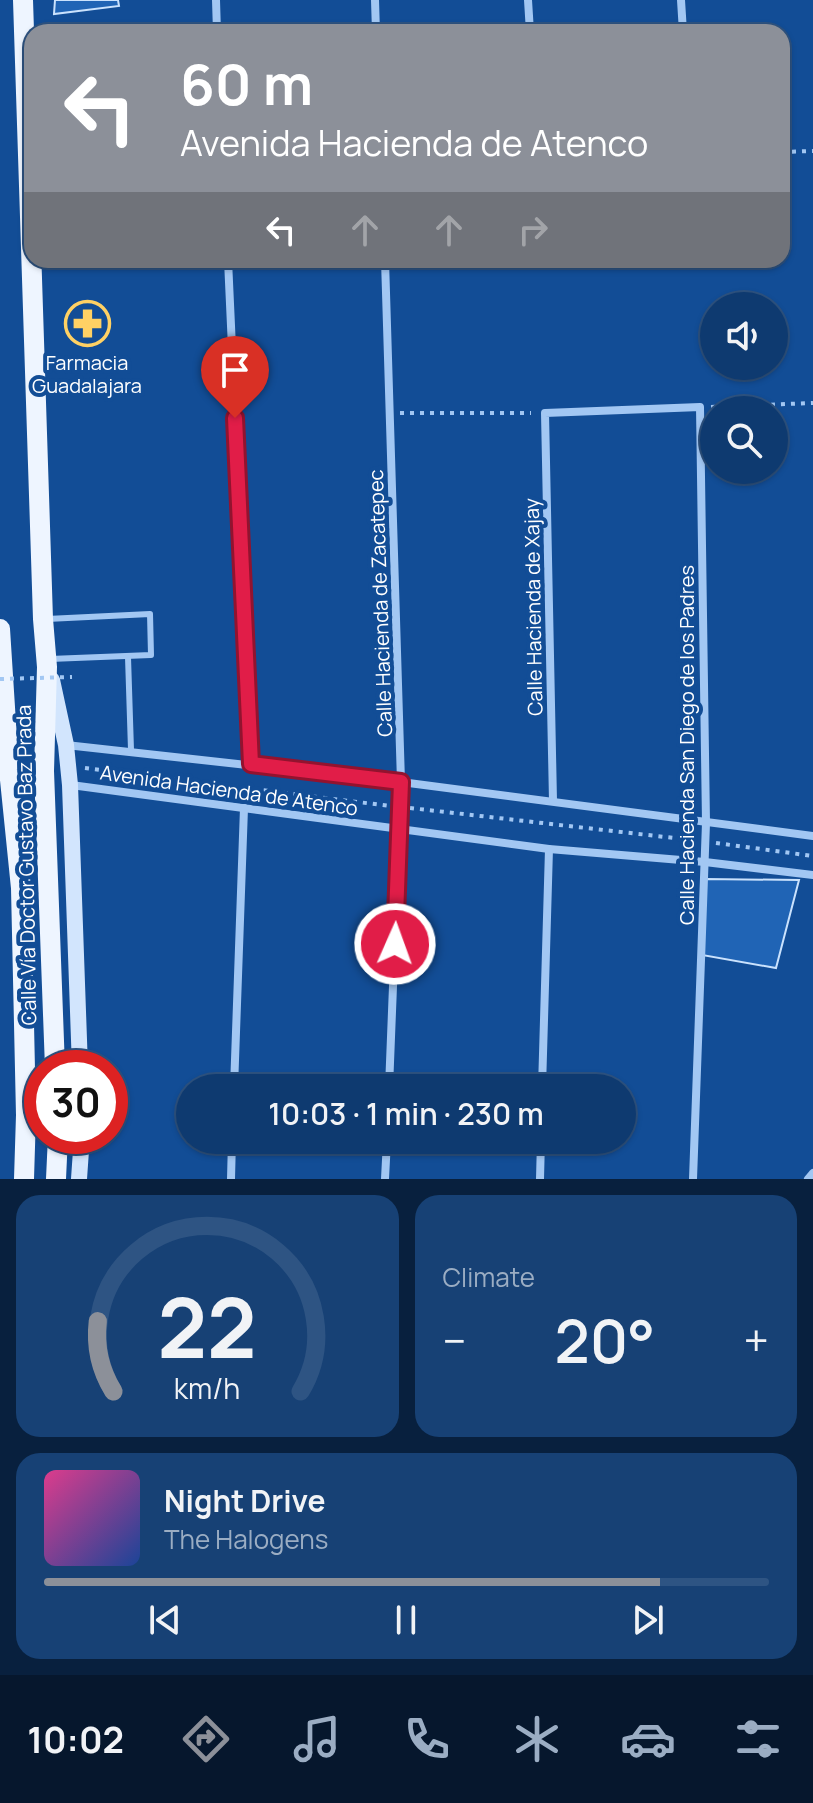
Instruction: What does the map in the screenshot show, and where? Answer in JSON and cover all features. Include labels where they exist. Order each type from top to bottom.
[{"type":"main road","name":"Calle Vía Doctor Gustavo Baz Prada","points":[[23,0],[24,31]]},
{"type":"main road","name":"Calle Vía Doctor Gustavo Baz Prada","points":[[32,268],[46,660],[44,771],[54,1050]]},
{"type":"main road","name":"Calle Vía Doctor Gustavo Baz Prada","points":[[0,629],[1,674],[21,888],[26,1115],[24,1179]]},
{"type":"main road","name":"Calle Vía Doctor Gustavo Baz Prada","points":[[46,660],[66,745],[70,785],[79,1050]]},
{"type":"main road","points":[[56,1179],[57,1154]]},
{"type":"main road","points":[[79,1179],[81,1154]]},
{"type":"street","points":[[216,0],[217,24]]},
{"type":"street","points":[[375,0],[376,24]]},
{"type":"street","points":[[528,0],[530,24]]},
{"type":"street","points":[[681,0],[682,24]]},
{"type":"street","points":[[228,268],[251,764]]},
{"type":"street","name":"Calle Hacienda de Zacatepec","points":[[385,268],[401,782],[390,1074]]},
{"type":"street","points":[[545,413],[700,407]]},
{"type":"street","name":"Calle Hacienda de Xajay","points":[[545,413],[553,801]]},
{"type":"street","name":"Calle Hacienda San Diego de los Padres","points":[[693,1179],[706,823],[701,484]]},
{"type":"street","name":"Avenida Hacienda de Atenco","points":[[66,745],[401,782],[813,836]]},
{"type":"street","name":"Avenida Hacienda de Atenco","points":[[70,785],[549,849],[813,875]]},
{"type":"street","points":[[234,1074],[244,808]]},
{"type":"street","points":[[542,1074],[549,849]]},
{"type":"street","points":[[231,1179],[232,1154]]},
{"type":"street","points":[[385,1179],[386,1154]]},
{"type":"street","points":[[540,1179],[541,1154]]},
{"type":"street","points":[[808,1179],[813,1173]]},
{"type":"lane","points":[[43,619],[150,614],[151,655],[46,660]]},
{"type":"lane","points":[[128,657],[131,750]]},
{"type":"path","points":[[790,152],[813,151]]},
{"type":"path","points":[[788,404],[813,403]]},
{"type":"path","points":[[390,413],[545,413]]},
{"type":"path","points":[[1,674],[72,677]]},
{"type":"path","points":[[244,808],[251,764]]},
{"type":"path","points":[[85,768],[813,856]]},
{"type":"building","points":[[55,0],[118,0],[119,6],[54,14]]},
{"type":"building","points":[[705,879],[799,880],[776,968],[702,955]]},
{"type":"place","name":"Farmacia Guadalajara","points":[[87,323]]},
{"type":"route","points":[[235,418],[251,764],[401,782],[395,944]]}]
